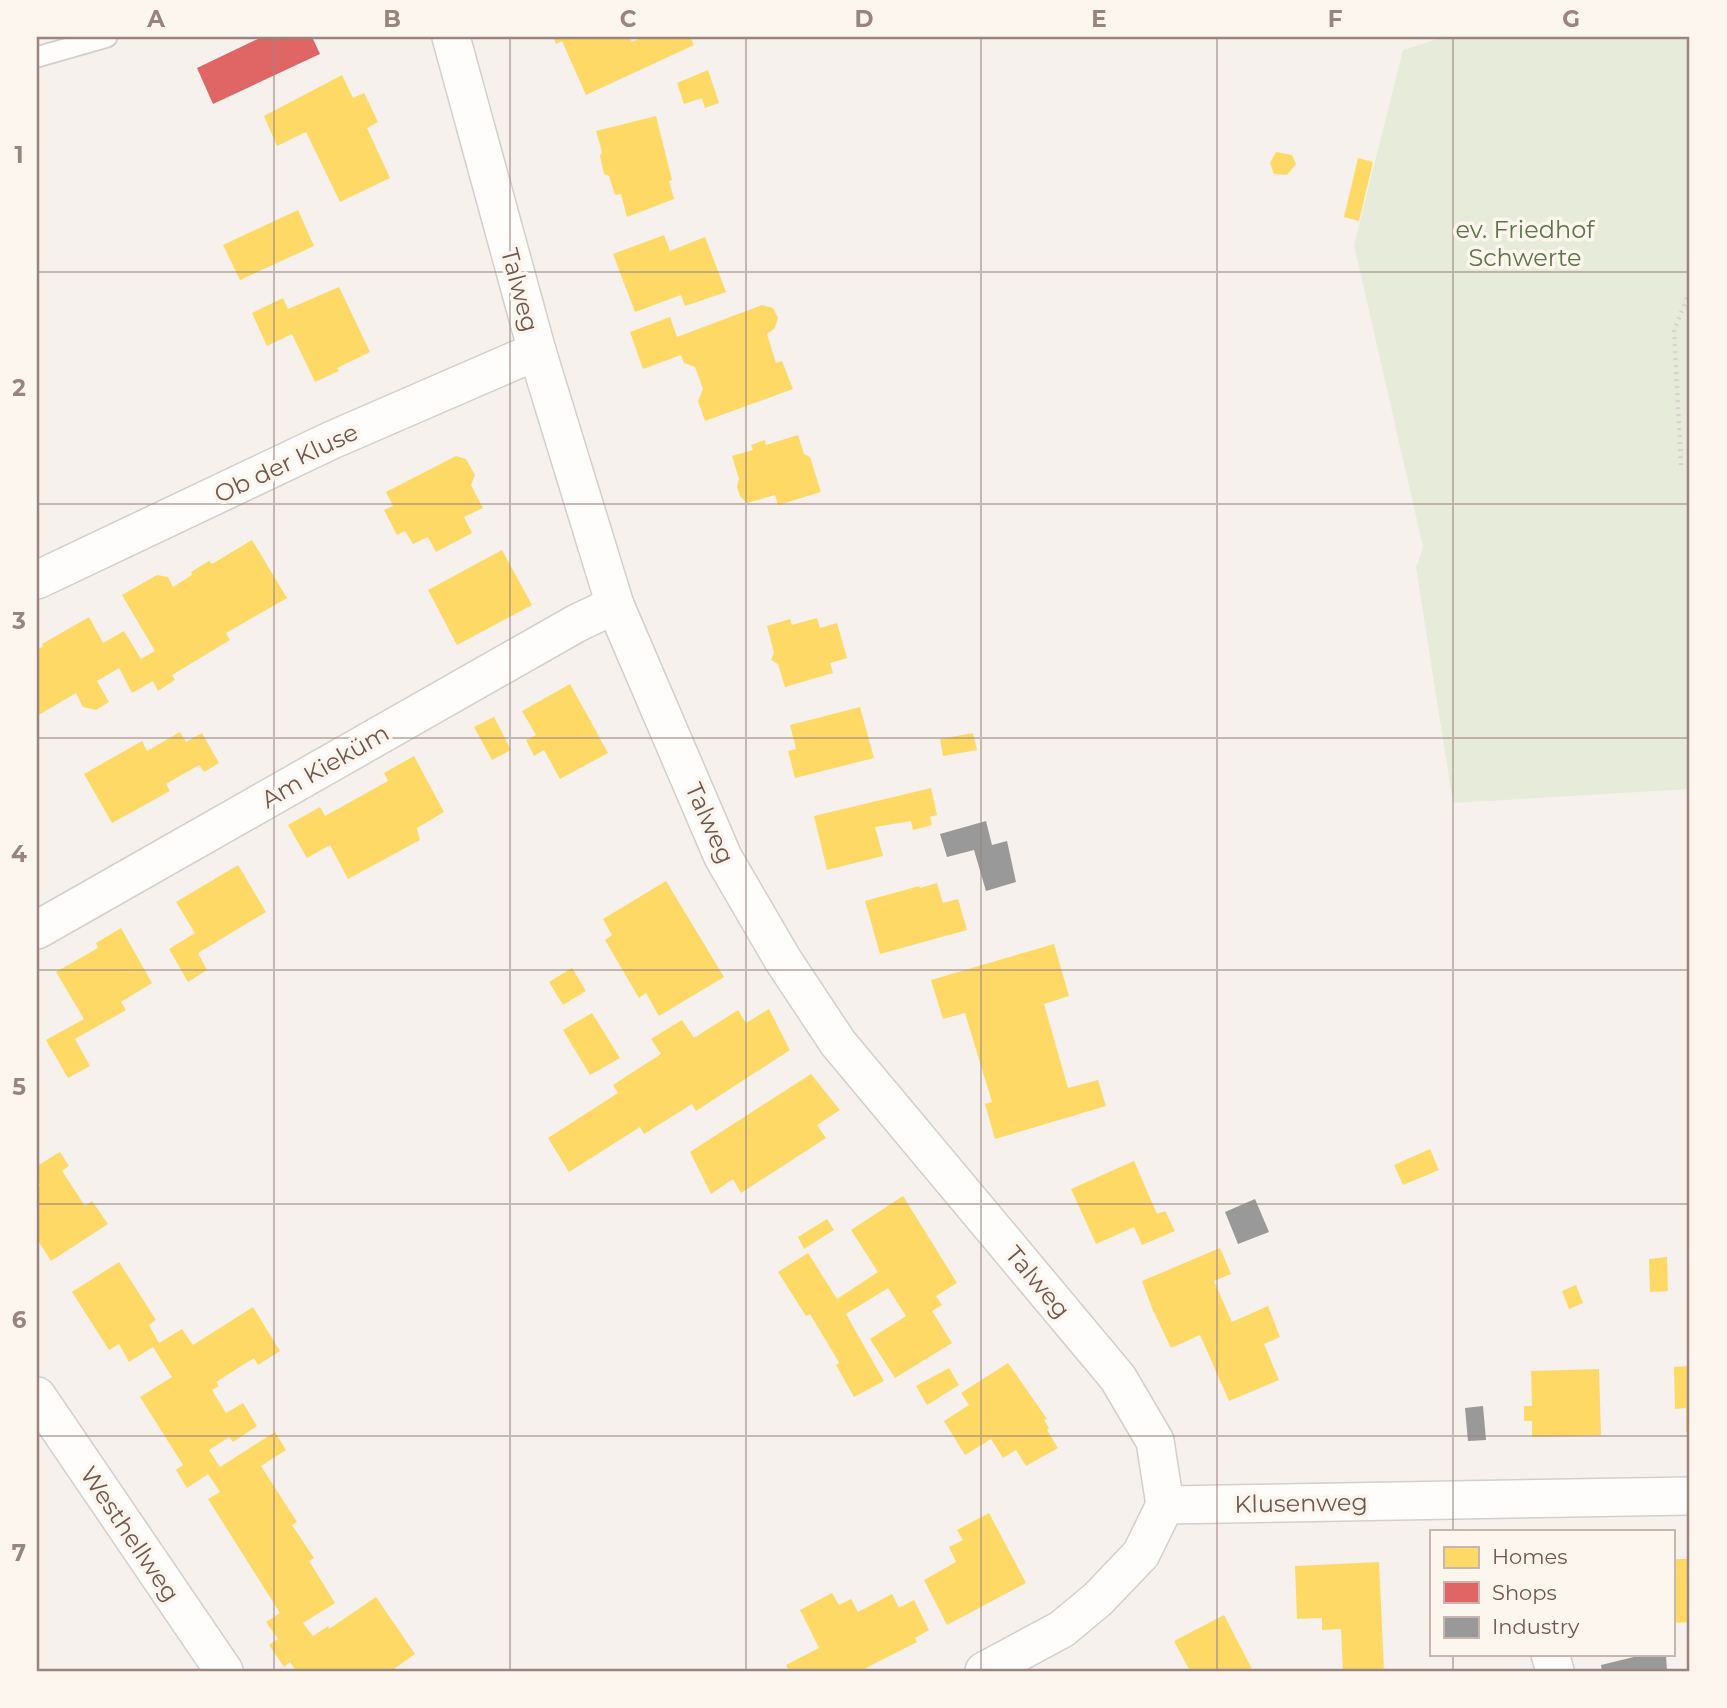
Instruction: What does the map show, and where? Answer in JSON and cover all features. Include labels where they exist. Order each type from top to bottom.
[{"type":"street","name":"Talweg","points":[[451,37],[537,351],[615,606],[723,857],[783,960],[838,1043],[1118,1378],[1155,1441],[1165,1505]]},
{"type":"street","name":"Ob der Kluse","points":[[37,580],[332,440],[537,351]]},
{"type":"street","name":"Am Kieküm","points":[[37,930],[578,623],[615,606]]},
{"type":"street","name":"Westhellweg","points":[[37,1396],[224,1671]]},
{"type":"street","name":"Klusenweg","points":[[1165,1505],[1508,1510],[1690,1496]]},
{"type":"street","points":[[984,1671],[1062,1629],[1098,1599],[1141,1554],[1165,1505]]},
{"type":"lane","points":[[37,57],[107,37]]},
{"type":"path","points":[[1681,465],[1674,330],[1690,292]]},
{"type":"green space","name":"ev. Friedhof Schwerte","points":[[1444,37],[1690,37],[1690,789],[1453,803],[1416,568],[1423,547],[1354,245],[1403,50]]},
{"type":"building: Homes","points":[[553,37],[630,37],[632,42],[644,37],[690,37],[694,45],[586,95],[562,41],[556,44]]},
{"type":"building: Homes","points":[[708,70],[719,103],[705,108],[702,98],[684,104],[677,83]]},
{"type":"building: Homes","points":[[342,75],[353,98],[364,93],[378,122],[367,128],[390,178],[340,202],[306,132],[277,146],[264,116]]},
{"type":"building: Homes","points":[[656,116],[674,199],[627,217],[621,194],[615,195],[609,176],[604,174],[596,131]]},
{"type":"building: Homes","points":[[1276,152],[1292,155],[1296,164],[1287,175],[1274,174],[1270,163]]},
{"type":"building: Homes","points":[[1358,158],[1373,162],[1359,221],[1344,217]]},
{"type":"building: Homes","points":[[298,210],[314,246],[240,280],[223,245]]},
{"type":"building: Homes","points":[[664,235],[670,251],[705,237],[726,292],[685,306],[681,295],[635,312],[613,254]]},
{"type":"building: Homes","points":[[339,287],[370,352],[315,382],[292,334],[267,346],[252,313],[283,298],[288,309]]},
{"type":"building: Homes","points":[[762,305],[773,308],[778,318],[775,328],[767,334],[776,363],[782,361],[793,389],[705,421],[698,401],[703,389],[695,367],[684,363],[681,355],[643,369],[630,332],[670,317],[677,337]]},
{"type":"building: Homes","points":[[798,435],[804,454],[810,457],[821,492],[778,505],[775,495],[747,503],[740,496],[737,487],[739,479],[732,456],[753,450],[751,445],[765,440],[766,445]]},
{"type":"building: Homes","points":[[456,456],[466,459],[475,475],[471,485],[483,508],[464,517],[472,533],[436,552],[428,537],[413,544],[405,531],[397,535],[384,510],[393,506],[386,492]]},
{"type":"building: Homes","points":[[252,540],[287,598],[226,633],[230,640],[172,675],[175,680],[158,691],[153,681],[132,693],[119,668],[97,681],[109,702],[96,710],[83,707],[76,693],[37,716],[37,650],[42,644],[89,617],[103,643],[124,631],[141,659],[155,651],[122,595],[157,575],[168,577],[173,587],[209,561],[212,564]]},
{"type":"building: Homes","points":[[502,550],[532,605],[457,645],[428,590]]},
{"type":"building: Homes","points":[[817,618],[820,628],[837,623],[847,658],[830,663],[833,673],[785,687],[778,664],[771,660],[774,653],[767,626],[790,619],[792,625]]},
{"type":"building: Homes","points":[[570,684],[608,753],[560,779],[544,750],[534,756],[526,740],[536,735],[522,711]]},
{"type":"building: Homes","points":[[860,707],[874,758],[795,778],[788,751],[796,749],[790,725]]},
{"type":"building: Homes","points":[[494,717],[511,750],[492,760],[474,727]]},
{"type":"building: Homes","points":[[180,732],[186,742],[202,733],[219,763],[204,772],[199,765],[166,784],[170,791],[112,823],[84,774],[142,741],[147,751]]},
{"type":"building: Homes","points":[[973,733],[977,750],[943,756],[940,739]]},
{"type":"building: Homes","points":[[414,756],[444,812],[417,828],[420,840],[348,879],[330,845],[307,858],[288,825],[320,807],[325,816],[388,781],[384,773]]},
{"type":"building: Homes","points":[[931,788],[937,815],[930,817],[932,825],[913,830],[911,821],[875,827],[883,856],[827,870],[814,816]]},
{"type":"building: Homes","points":[[238,865],[266,912],[198,953],[207,970],[188,982],[169,949],[195,933],[176,902]]},
{"type":"building: Homes","points":[[666,881],[724,977],[659,1016],[646,993],[639,998],[605,940],[612,935],[603,919]]},
{"type":"building: Homes","points":[[937,883],[943,903],[958,899],[967,930],[880,954],[865,901]]},
{"type":"building: Homes","points":[[121,928],[152,983],[121,1002],[126,1010],[75,1039],[90,1066],[68,1078],[46,1040],[84,1019],[56,972],[98,948],[96,943]]},
{"type":"building: Homes","points":[[1054,944],[1069,996],[1044,1004],[1068,1088],[1098,1080],[1106,1106],[995,1139],[985,1104],[992,1102],[965,1013],[943,1019],[931,980]]},
{"type":"building: Homes","points":[[572,968],[586,991],[563,1005],[549,982]]},
{"type":"building: Homes","points":[[769,1009],[790,1050],[696,1111],[692,1104],[644,1134],[640,1127],[569,1172],[548,1138],[618,1093],[613,1085],[661,1054],[651,1039],[682,1020],[694,1038],[738,1010],[746,1023]]},
{"type":"building: Homes","points":[[592,1013],[620,1058],[590,1075],[563,1030]]},
{"type":"building: Homes","points":[[811,1074],[840,1110],[817,1125],[826,1138],[741,1193],[733,1179],[711,1194],[690,1152]]},
{"type":"building: Homes","points":[[1430,1149],[1439,1170],[1403,1185],[1394,1165]]},
{"type":"building: Homes","points":[[60,1152],[69,1166],[62,1171],[85,1206],[92,1201],[108,1224],[51,1261],[37,1239],[37,1187],[40,1185],[37,1166]]},
{"type":"building: Homes","points":[[1134,1161],[1157,1214],[1165,1211],[1175,1231],[1142,1245],[1134,1227],[1096,1244],[1071,1189]]},
{"type":"building: Homes","points":[[903,1196],[957,1283],[936,1296],[942,1305],[932,1311],[952,1343],[895,1378],[870,1339],[906,1316],[888,1288],[846,1314],[884,1381],[854,1397],[836,1365],[839,1363],[837,1359],[810,1314],[806,1316],[778,1272],[808,1253],[837,1299],[878,1272],[851,1230]]},
{"type":"building: Homes","points":[[827,1219],[834,1230],[804,1249],[798,1237]]},
{"type":"building: Homes","points":[[1220,1248],[1231,1274],[1214,1281],[1232,1322],[1268,1306],[1280,1337],[1264,1344],[1279,1380],[1229,1401],[1200,1335],[1171,1348],[1142,1281]]},
{"type":"building: Homes","points":[[1667,1257],[1668,1291],[1650,1292],[1649,1259]]},
{"type":"building: Homes","points":[[119,1262],[156,1320],[149,1325],[159,1343],[182,1329],[193,1345],[253,1307],[280,1351],[258,1365],[254,1358],[216,1382],[219,1386],[212,1390],[226,1413],[243,1403],[257,1426],[233,1442],[229,1437],[209,1450],[220,1467],[275,1432],[286,1450],[261,1466],[297,1522],[292,1525],[314,1558],[309,1561],[335,1603],[303,1623],[313,1636],[328,1626],[329,1629],[376,1597],[415,1654],[391,1671],[296,1671],[290,1662],[284,1667],[269,1645],[278,1639],[266,1622],[280,1613],[208,1499],[220,1492],[208,1474],[187,1488],[176,1470],[183,1465],[140,1397],[172,1377],[153,1347],[129,1362],[119,1344],[109,1350],[72,1292]]},
{"type":"building: Homes","points":[[1576,1285],[1583,1303],[1569,1309],[1562,1291]]},
{"type":"building: Homes","points":[[1008,1363],[1047,1419],[1044,1420],[1049,1428],[1047,1430],[1058,1448],[1026,1466],[1016,1450],[1003,1458],[991,1439],[965,1455],[944,1421],[969,1405],[961,1393]]},
{"type":"building: Homes","points":[[1690,1366],[1690,1432],[1686,1432],[1686,1408],[1675,1409],[1674,1367]]},
{"type":"building: Homes","points":[[949,1368],[959,1385],[927,1405],[916,1386]]},
{"type":"building: Homes","points":[[1599,1369],[1601,1435],[1532,1437],[1532,1421],[1524,1421],[1524,1406],[1532,1406],[1531,1371]]},
{"type":"building: Homes","points":[[989,1513],[1026,1583],[947,1625],[924,1580],[956,1562],[949,1547],[963,1540],[957,1530]]},
{"type":"building: Homes","points":[[1674,1559],[1690,1559],[1690,1622],[1674,1623]]},
{"type":"building: Homes","points":[[1379,1562],[1384,1671],[1343,1671],[1341,1629],[1322,1630],[1322,1618],[1297,1619],[1295,1566]]},
{"type":"building: Homes","points":[[832,1593],[839,1605],[851,1599],[858,1612],[892,1594],[899,1608],[914,1600],[929,1630],[915,1638],[917,1642],[860,1671],[789,1671],[786,1665],[819,1648],[800,1610]]},
{"type":"building: Homes","points":[[1224,1615],[1253,1671],[1190,1671],[1174,1641]]},
{"type":"building: Shops","points":[[262,37],[312,37],[320,54],[213,104],[197,68]]},
{"type":"building: Industry","points":[[986,821],[992,845],[1007,841],[1016,882],[986,891],[974,850],[947,857],[940,834]]},
{"type":"building: Industry","points":[[1255,1199],[1269,1232],[1238,1244],[1225,1212]]},
{"type":"building: Industry","points":[[1483,1406],[1486,1440],[1468,1441],[1465,1408]]},
{"type":"building: Industry","points":[[1638,1656],[1666,1656],[1667,1671],[1602,1671],[1601,1665]]}]
